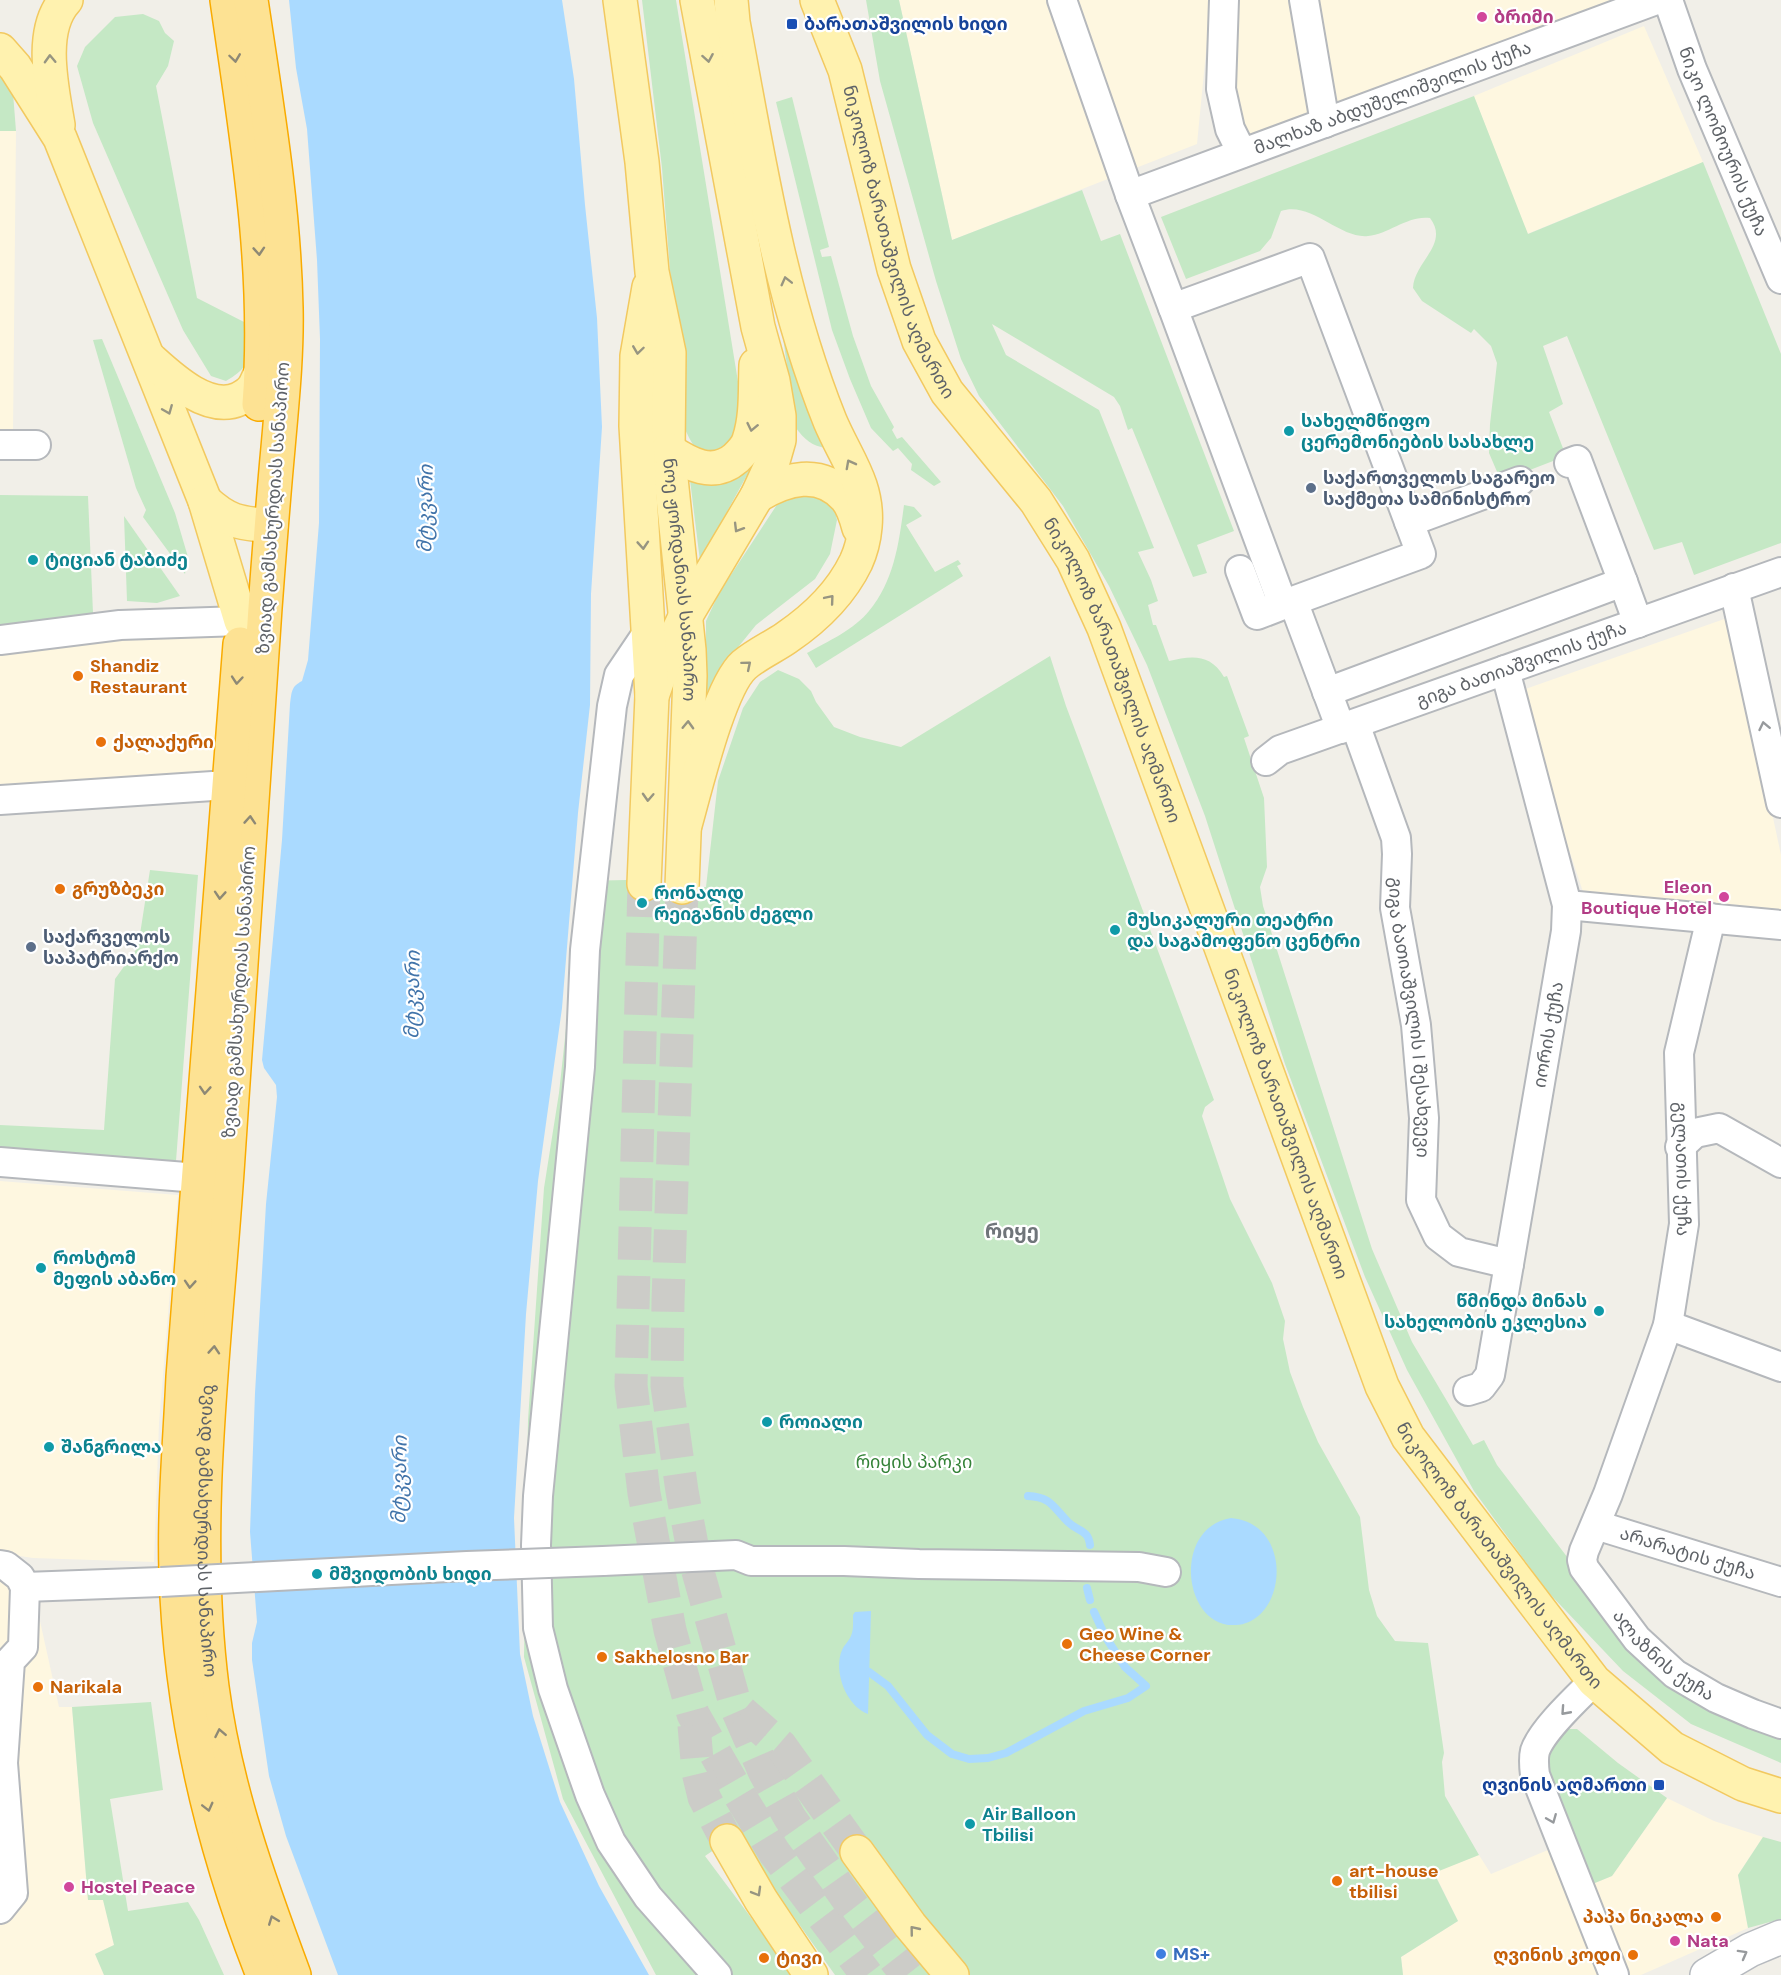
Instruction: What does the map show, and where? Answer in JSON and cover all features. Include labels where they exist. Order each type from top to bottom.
[{"type":"highway","name":"ზვიად გამსახურდიას სანაპირო","points":[[227,0],[253,187],[262,310],[260,525],[208,1432],[204,1547],[212,1689],[222,1741],[249,1851],[294,1975]]},
{"type":"highway","name":"ზვიად გამსახურდიას სანაპირო","points":[[251,0],[276,177],[284,256],[286,311],[284,372],[260,525],[241,621],[183,1377],[177,1491],[176,1572],[181,1652],[190,1723],[209,1812],[243,1924],[263,1975]]},
{"type":"main road","points":[[60,138],[49,49],[55,18],[66,0]]},
{"type":"main road","name":"ნოე ჟორდანიას სანაპირო","points":[[620,0],[642,162],[652,272],[669,353],[668,450],[690,675],[682,887]]},
{"type":"main road","points":[[652,696],[664,662],[685,617],[757,496],[773,461],[778,440],[779,416],[773,381],[758,327],[697,0]]},
{"type":"main road","points":[[685,825],[707,749],[735,676],[744,665],[787,638],[820,611],[842,585],[856,562],[863,541],[866,511],[864,496],[826,410],[794,312],[778,250],[733,21],[731,0]]},
{"type":"main road","name":"ნიკოლოზ ბარათაშვილის აღმართი","points":[[817,0],[845,70],[894,269],[919,341],[947,392],[1036,501],[1073,560],[1104,628],[1382,1386],[1408,1437],[1594,1681],[1672,1748],[1743,1784],[1781,1796]]},
{"type":"main road","name":"ნიკოლოზ ბარათაშვილის აღმართი","points":[[840,0],[845,70]]},
{"type":"main road","points":[[0,50],[15,67],[60,138],[205,501],[241,621]]},
{"type":"main road","name":"ნოე ჟორდანიას სანაპირო","points":[[644,884],[652,696],[636,426],[637,356],[652,272]]},
{"type":"main road","points":[[668,450],[685,462],[700,468],[716,468],[730,463],[742,453],[749,441],[754,415],[758,327]]},
{"type":"main road","points":[[146,356],[177,383],[209,400],[223,402],[236,400],[248,394],[254,388],[262,370]]},
{"type":"main road","points":[[757,496],[775,485],[796,479],[813,479],[831,486],[846,497],[853,509],[863,541]]},
{"type":"main road","points":[[205,501],[228,519],[260,525]]},
{"type":"main road","points":[[727,1841],[761,1900],[811,1975]]},
{"type":"main road","points":[[857,1852],[910,1925],[952,1975]]},
{"type":"street","points":[[1062,0],[1130,195],[1173,308],[1209,436],[1229,490],[1245,549],[1257,615],[1421,554],[1310,258],[1173,308]]},
{"type":"street","points":[[1224,0],[1221,89],[1230,129],[1242,153]]},
{"type":"street","points":[[1304,0],[1325,123]]},
{"type":"street","name":"მალხაზ აბდუშელიშვილის ქუჩა","points":[[1130,195],[1656,0]]},
{"type":"street","name":"ნიკო ლომოურის ქუჩა","points":[[1668,0],[1692,69],[1781,279]]},
{"type":"street","points":[[0,446],[36,445]]},
{"type":"street","points":[[1578,457],[1638,623]]},
{"type":"street","points":[[1409,522],[1520,481]]},
{"type":"street","name":"გიგა ბათიაშვილის I შესახვევი","points":[[1245,549],[1288,603],[1327,692],[1348,727],[1396,838],[1395,908],[1416,1025],[1424,1118],[1420,1200],[1438,1236],[1459,1252],[1509,1264]]},
{"type":"street","name":"გიგა ბათიაშვილის ქუჩა","points":[[1266,761],[1280,750],[1781,572]]},
{"type":"street","points":[[1327,692],[1623,582]]},
{"type":"street","points":[[1734,588],[1781,804]]},
{"type":"street","points":[[0,640],[120,625],[241,621]]},
{"type":"street","points":[[648,632],[620,675],[612,706],[586,939],[580,1067],[538,1496],[536,1545],[538,1628],[553,1689],[590,1796],[611,1842],[648,1897],[717,1975]]},
{"type":"street","name":"იორის ქუჩა","points":[[1468,1391],[1482,1387],[1490,1376],[1566,931],[1567,905],[1505,670]]},
{"type":"street","points":[[0,800],[228,785]]},
{"type":"street","points":[[1567,905],[1781,925]]},
{"type":"street","name":"გელათის ქუჩა","points":[[1584,1551],[1596,1525],[1668,1325],[1684,1224],[1679,1053],[1711,918]]},
{"type":"street","points":[[1680,1147],[1695,1133],[1719,1128],[1781,1163]]},
{"type":"street","points":[[0,1162],[198,1178]]},
{"type":"street","points":[[1668,1325],[1781,1367]]},
{"type":"street","name":"არარატის ქუჩა","points":[[1596,1525],[1781,1582]]},
{"type":"street","name":"ალაზნის ქუჩა","points":[[1584,1551],[1582,1560],[1584,1568],[1637,1639],[1675,1674],[1716,1698],[1781,1724]]},
{"type":"street","points":[[25,1587],[735,1555],[752,1561],[1139,1567],[1166,1572]]},
{"type":"street","points":[[0,1565],[6,1566],[21,1577],[25,1587],[23,1647],[10,1661],[3,1763],[14,1893],[0,1909]]},
{"type":"street","points":[[1594,1681],[1538,1743],[1533,1763],[1535,1775],[1614,1975]]},
{"type":"street","points":[[1707,1975],[1750,1950],[1781,1937]]},
{"type":"shaded area","points":[[899,0],[1211,0],[1197,144],[952,240]]},
{"type":"shaded area","points":[[1235,0],[1299,0],[1319,117],[1267,134],[1248,133],[1238,124],[1234,97]]},
{"type":"shaded area","points":[[1311,0],[1616,0],[1332,113]]},
{"type":"shaded area","points":[[1644,26],[1703,162],[1527,234],[1474,96]]},
{"type":"shaded area","points":[[0,131],[16,131],[13,432],[0,438]]},
{"type":"shaded area","points":[[1730,617],[1781,855],[1781,919],[1585,898],[1517,692]]},
{"type":"shaded area","points":[[198,631],[226,637],[212,777],[0,791],[0,648]]},
{"type":"shaded area","points":[[0,1181],[178,1195],[159,1423],[154,1562],[33,1558],[0,1553]]},
{"type":"shaded area","points":[[0,1573],[34,1594],[59,1707],[72,1707],[88,1900],[103,1899],[114,1945],[95,1954],[104,1975],[0,1975]]},
{"type":"shaded area","points":[[1667,1798],[1714,1821],[1763,1837],[1738,1875],[1748,1928],[1641,1975],[1623,1975],[1590,1885],[1612,1876]]},
{"type":"shaded area","points":[[1555,1847],[1602,1975],[1403,1975],[1401,1957],[1458,1921],[1434,1872],[1479,1855],[1491,1874]]},
{"type":"green space","points":[[642,0],[676,0],[740,394],[741,413],[729,449],[718,451],[698,450],[682,423],[662,168]]},
{"type":"green space","points":[[866,0],[899,0],[952,240],[1082,190],[1101,241],[1120,234],[1234,531],[1197,545],[1207,573],[1193,577],[1132,428],[1128,430],[1120,406],[1114,397],[992,324],[1006,355],[1099,410],[1154,548],[1138,552],[1158,601],[1148,605],[1153,625],[1156,625],[1169,661],[1200,658],[1213,664],[1224,677],[1227,676],[1249,736],[1244,738],[1264,798],[1267,867],[1260,887],[1263,906],[1372,1249],[1412,1342],[1473,1445],[1484,1440],[1497,1465],[1632,1642],[1781,1727],[1781,1763],[1691,1724],[1623,1671],[1547,1591],[1474,1491],[1407,1370],[1365,1277],[1285,1064],[1205,816],[1147,665],[1109,586],[1063,506],[979,396],[961,359],[936,281],[880,81]]},
{"type":"green space","points":[[143,14],[159,21],[165,33],[174,41],[168,66],[156,86],[197,298],[246,323],[248,357],[246,363],[236,375],[226,381],[211,376],[183,330],[93,123],[77,66],[85,47],[115,17]]},
{"type":"green space","points":[[0,76],[13,93],[16,131],[0,131]]},
{"type":"green space","points":[[1474,96],[1528,234],[1703,162],[1781,354],[1781,543],[1694,575],[1682,542],[1654,550],[1567,336],[1543,346],[1563,404],[1549,412],[1566,456],[1501,481],[1489,453],[1497,363],[1491,346],[1474,329],[1471,333],[1422,301],[1413,288],[1419,270],[1434,245],[1435,227],[1430,218],[1414,219],[1376,235],[1368,236],[1347,232],[1304,211],[1292,209],[1281,211],[1271,238],[1260,251],[1186,279],[1161,217]]},
{"type":"green space","points":[[792,97],[829,247],[820,250],[822,257],[831,256],[853,336],[871,386],[894,427],[892,430],[897,439],[902,437],[941,482],[934,486],[911,470],[912,464],[898,448],[893,451],[871,428],[832,330],[776,102]]},
{"type":"green space","points":[[778,303],[826,448],[809,442],[796,428]]},
{"type":"green space","points":[[102,339],[175,513],[188,557],[185,574],[143,517],[146,510],[136,488],[93,340]]},
{"type":"green space","points":[[764,444],[700,561],[690,480]]},
{"type":"green space","points":[[802,488],[834,505],[837,520],[830,554],[815,579],[756,625],[735,651],[721,671],[706,717],[706,621],[719,593],[784,494]]},
{"type":"green space","points":[[0,495],[88,496],[93,613],[0,625]]},
{"type":"green space","points":[[904,505],[914,507],[922,516],[906,525],[935,572],[958,560],[961,564],[957,566],[963,576],[816,668],[807,653],[840,635],[863,618],[884,587],[894,561]]},
{"type":"green space","points":[[124,516],[180,596],[157,603],[127,601]]},
{"type":"green space","name":"რიყის პარკი","points":[[1050,656],[1066,706],[1214,1100],[1205,1107],[1202,1116],[1230,1199],[1272,1283],[1285,1321],[1283,1339],[1290,1372],[1318,1442],[1360,1517],[1369,1590],[1377,1616],[1395,1641],[1428,1643],[1444,1753],[1442,1762],[1445,1796],[1479,1855],[1434,1873],[1458,1921],[1401,1957],[1403,1975],[835,1975],[735,1834],[705,1856],[794,1975],[656,1975],[563,1799],[524,1657],[528,1420],[544,1188],[559,1093],[582,881],[626,880],[682,887],[706,887],[718,781],[743,708],[760,682],[778,670],[799,679],[811,691],[834,727],[860,737],[901,747]]},
{"type":"green space","points":[[150,870],[198,875],[176,1161],[0,1150],[0,1125],[104,1130],[115,979],[138,947]]},
{"type":"green space","points":[[151,1702],[163,1790],[110,1799],[128,1911],[188,1902],[199,1920],[224,1975],[104,1975],[95,1954],[114,1945],[103,1900],[88,1900],[72,1707]]},
{"type":"green space","points":[[1564,1729],[1577,1729],[1618,1763],[1667,1798],[1612,1876],[1590,1885],[1544,1773],[1546,1743]]},
{"type":"green space","points":[[1763,1837],[1781,1842],[1781,1919],[1748,1928],[1738,1875]]},
{"type":"water","name":"მტკვარი","points":[[289,0],[562,0],[574,79],[597,318],[602,427],[591,594],[590,705],[578,813],[562,1008],[538,1181],[526,1314],[514,1518],[520,1654],[533,1716],[560,1802],[599,1886],[649,1975],[338,1975],[286,1836],[269,1776],[252,1660],[252,1643],[257,1622],[250,1532],[266,1204],[277,1097],[276,1085],[264,1068],[262,1060],[282,840],[290,704],[293,690],[302,681],[308,660],[319,523],[320,339],[317,260],[307,129],[296,68]]},
{"type":"water","points":[[1231,1518],[1251,1524],[1266,1536],[1274,1553],[1277,1572],[1274,1591],[1266,1607],[1253,1619],[1236,1625],[1218,1622],[1204,1611],[1195,1596],[1191,1577],[1192,1557],[1199,1540],[1212,1526]]},
{"type":"water","points":[[871,1611],[868,1714],[853,1704],[843,1687],[839,1668],[842,1650],[852,1632],[853,1615],[855,1612]]},
{"type":"waterway","points":[[1028,1496],[1042,1498],[1051,1504],[1068,1522],[1085,1533],[1090,1545]]},
{"type":"waterway","points":[[1087,1588],[1090,1600]]},
{"type":"waterway","points":[[869,1672],[888,1686],[927,1735],[952,1754],[969,1759],[988,1758],[1006,1753],[1084,1711],[1128,1698],[1146,1686],[1125,1667],[1105,1636],[1094,1612]]},
{"type":"tunnel","points":[[644,884],[631,1385],[644,1493],[670,1630],[693,1714],[734,1786],[774,1852],[867,1975]]},
{"type":"tunnel","points":[[682,887],[667,1386],[695,1561],[736,1707],[765,1773],[790,1818],[846,1897],[907,1975]]},
{"type":"tunnel","points":[[742,1712],[781,1746],[857,1852]]},
{"type":"tunnel","points":[[694,1725],[698,1772],[704,1797],[727,1841]]},
{"type":"place","name":"ბრიმი","points":[[1482,17]]},
{"type":"place","name":"ბარათაშვილის ხიდი","points":[[792,24]]},
{"type":"place","name":"სახელმწიფო ცერემონიების სასახლე","points":[[1289,431]]},
{"type":"place","name":"საქართველოს საგარეო საქმეთა სამინისტრო","points":[[1311,488]]},
{"type":"place","name":"ტიციან ტაბიძე","points":[[33,560]]},
{"type":"place","name":"Shandiz Restaurant","points":[[78,676]]},
{"type":"place","name":"ქალაქური","points":[[101,742]]},
{"type":"place","name":"გრუზბეკი","points":[[60,889]]},
{"type":"place","name":"Eleon Boutique Hotel","points":[[1724,897]]},
{"type":"place","name":"რონალდ რეიგანის ძეგლი","points":[[642,903]]},
{"type":"place","name":"მუსიკალური თეატრი და საგამოფენო ცენტრი","points":[[1115,930]]},
{"type":"place","name":"საქარველოს საპატრიარქო","points":[[31,947]]},
{"type":"place","name":"როსტომ მეფის აბანო","points":[[41,1268]]},
{"type":"place","name":"წმინდა მინას სახელობის ეკლესია","points":[[1599,1311]]},
{"type":"place","name":"როიალი","points":[[767,1422]]},
{"type":"place","name":"შანგრილა","points":[[49,1447]]},
{"type":"place","name":"მშვიდობის ხიდი","points":[[317,1574]]},
{"type":"place","name":"Geo Wine & Cheese Corner","points":[[1067,1644]]},
{"type":"place","name":"Sakhelosno Bar","points":[[602,1657]]},
{"type":"place","name":"Narikala","points":[[38,1687]]},
{"type":"place","name":"ღვინის აღმართი","points":[[1659,1785]]},
{"type":"place","name":"Air Balloon Tbilisi","points":[[970,1824]]},
{"type":"place","name":"art-house tbilisi","points":[[1337,1881]]},
{"type":"place","name":"Hostel Peace","points":[[69,1887]]},
{"type":"place","name":"პაპა ნიკალა","points":[[1716,1917]]},
{"type":"place","name":"Nata","points":[[1675,1941]]},
{"type":"place","name":"MS+","points":[[1161,1954]]},
{"type":"place","name":"ღვინის კოდი","points":[[1633,1955]]},
{"type":"place","name":"ტივი","points":[[764,1958]]},
{"type":"district","name":"რიყე","points":[[1012,1231]]}]
